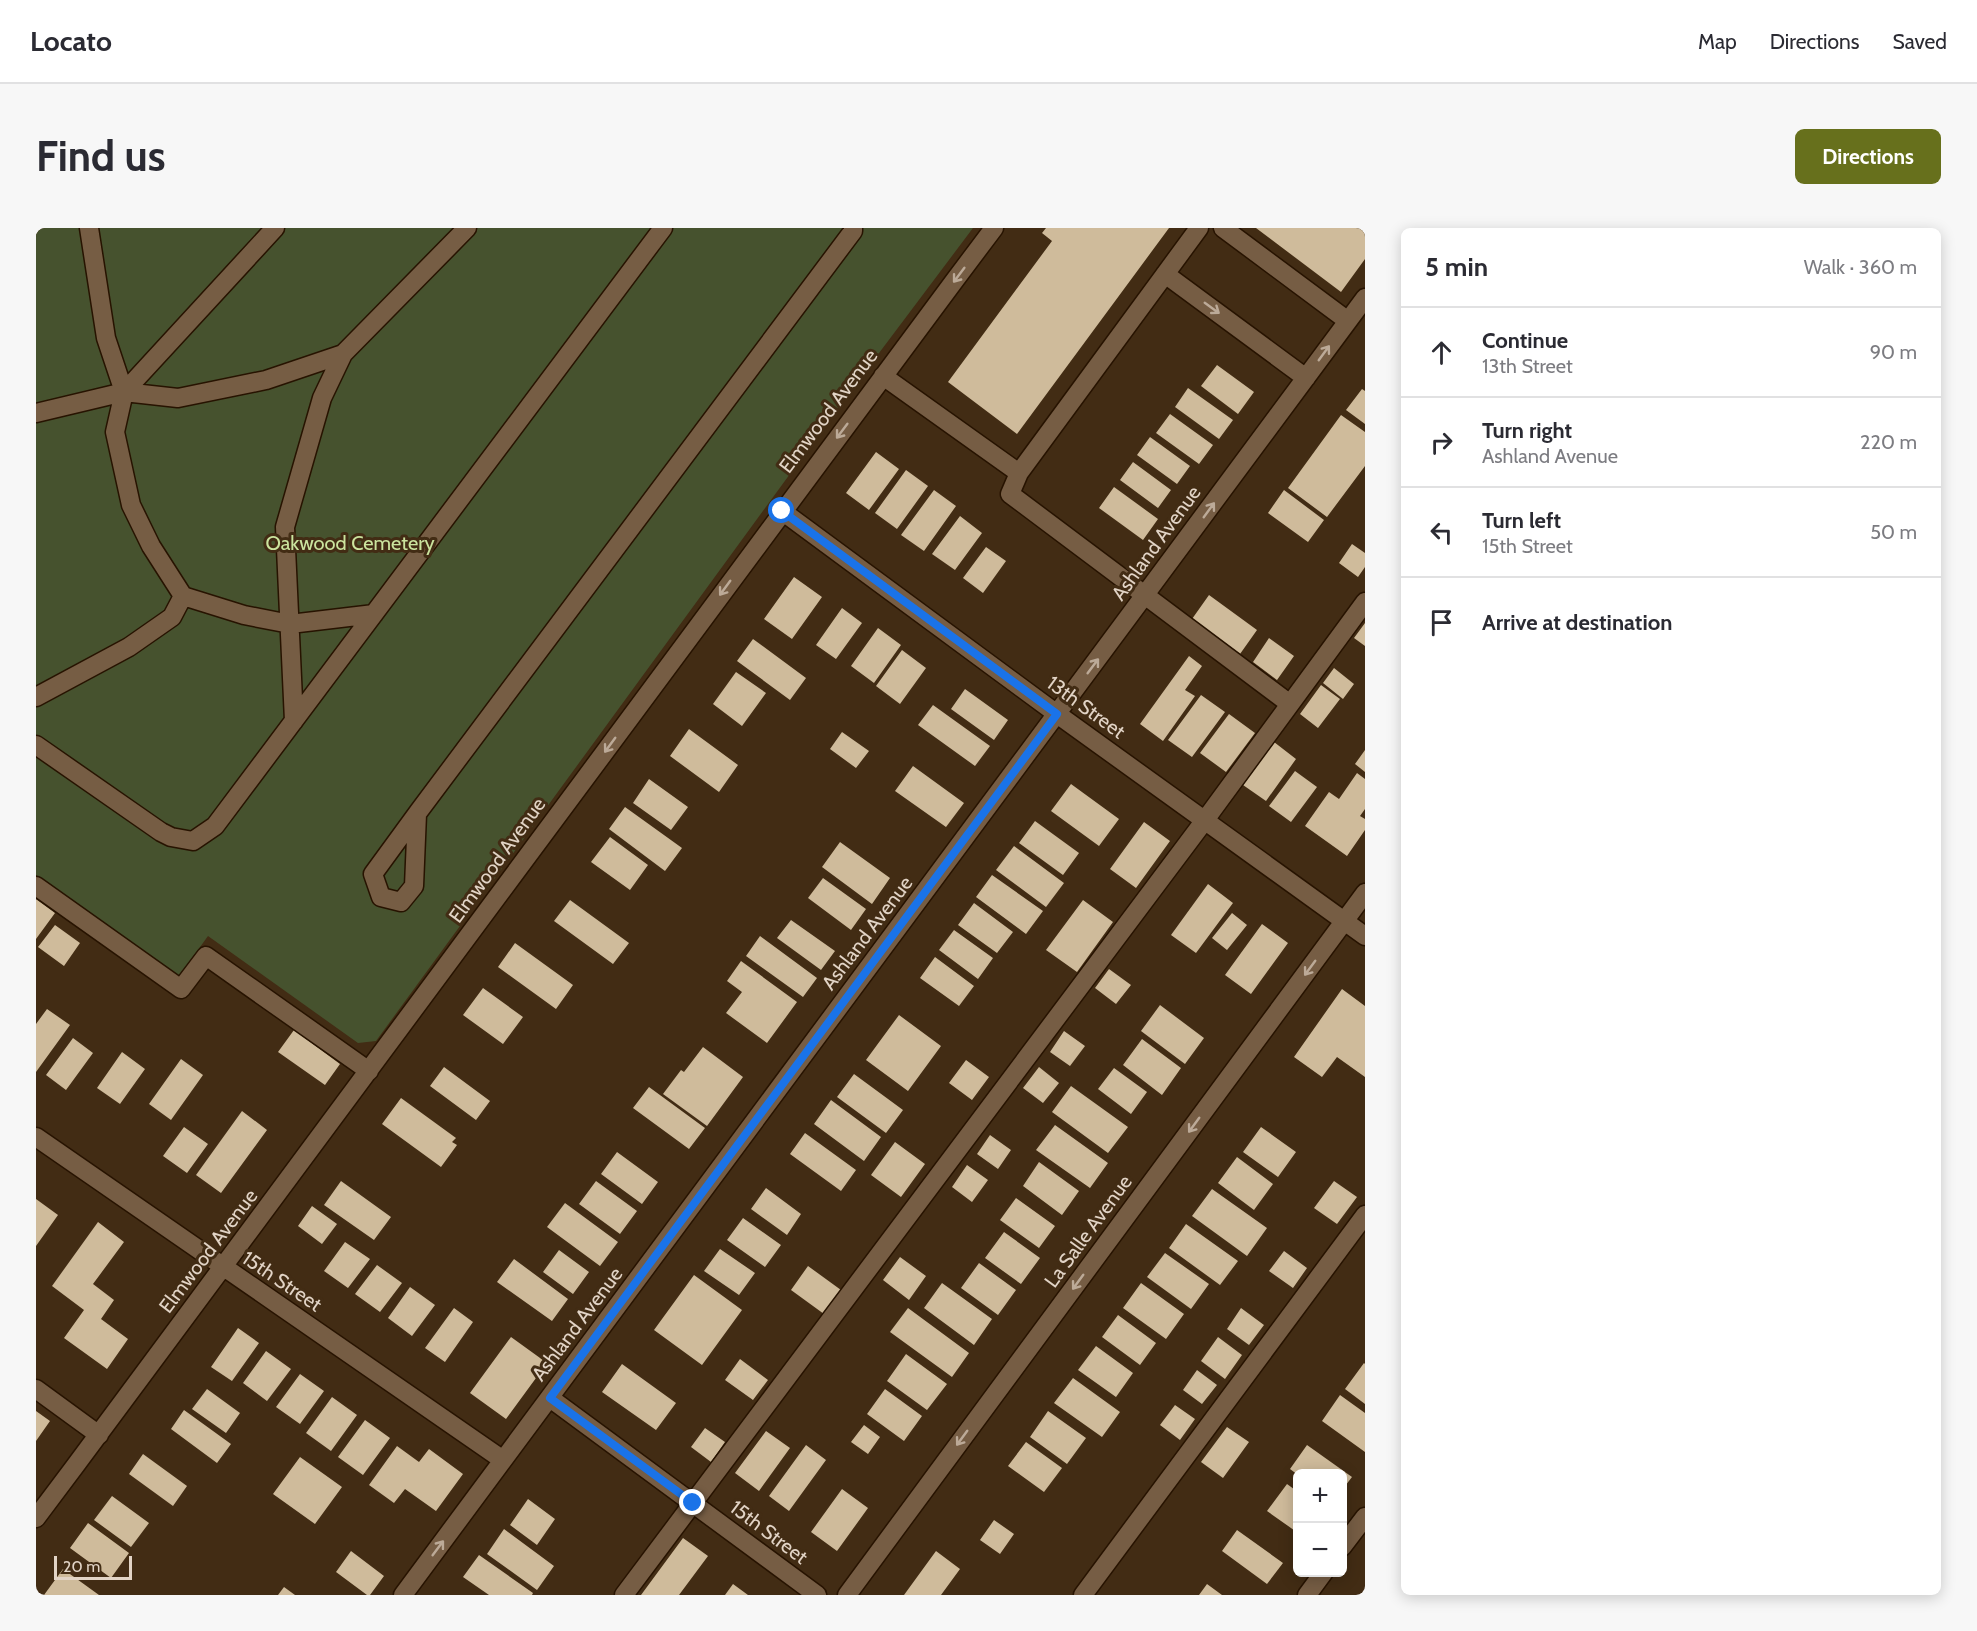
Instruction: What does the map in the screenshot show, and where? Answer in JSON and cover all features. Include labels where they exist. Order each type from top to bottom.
[{"type":"street","points":[[89,228],[106,338],[124,392]]},
{"type":"street","points":[[275,228],[124,392],[115,432],[131,505],[152,546],[183,596],[244,615],[290,624],[374,615]]},
{"type":"street","points":[[294,721],[285,527],[322,398],[343,354],[467,228]]},
{"type":"street","points":[[36,745],[171,837],[194,841],[215,826],[663,228]]},
{"type":"street","name":"Elmwood Avenue","points":[[36,1518],[224,1269],[782,511],[994,228]]},
{"type":"street","points":[[1199,228],[1019,473],[1010,494],[1290,704]]},
{"type":"street","points":[[1223,228],[1348,321]]},
{"type":"street","points":[[417,814],[856,229]]},
{"type":"street","points":[[1165,274],[1306,378]]},
{"type":"street","name":"Ashland Avenue","points":[[403,1595],[1365,298]]},
{"type":"street","points":[[36,413],[124,392],[178,398],[266,380],[343,354]]},
{"type":"street","points":[[882,376],[1019,473]]},
{"type":"street","name":"13th Street","points":[[782,511],[1057,714],[1365,936]]},
{"type":"street","points":[[36,697],[129,647],[172,617],[183,596]]},
{"type":"street","points":[[624,1595],[1205,820],[1365,602]]},
{"type":"street","points":[[36,886],[181,988],[206,956],[369,1071]]},
{"type":"street","name":"La Salle Avenue","points":[[847,1595],[1365,893]]},
{"type":"street","name":"15th Street","points":[[36,1137],[503,1460]]},
{"type":"street","points":[[1083,1595],[1365,1215]]},
{"type":"street","points":[[36,1389],[99,1435]]},
{"type":"street","name":"15th Street","points":[[550,1398],[817,1595]]},
{"type":"street","points":[[1347,1540],[1365,1517]]},
{"type":"street","points":[[1307,1595],[1320,1577]]},
{"type":"green space","name":"Oakwood Cemetery","points":[[36,228],[973,228],[852,389],[376,1041],[358,1043],[208,936],[177,979],[36,875]]},
{"type":"building","points":[[1046,228],[1169,228],[1017,434],[948,382],[1052,241],[1042,233]]},
{"type":"building","points":[[1256,228],[1365,228],[1365,259],[1341,292]]},
{"type":"building","points":[[1217,365],[1254,392],[1238,414],[1201,386]]},
{"type":"building","points":[[1188,388],[1233,420],[1219,439],[1175,407]]},
{"type":"building","points":[[1362,389],[1365,391],[1365,424],[1346,410]]},
{"type":"building","points":[[1170,414],[1213,445],[1199,464],[1156,433]]},
{"type":"building","points":[[1341,415],[1365,432],[1365,466],[1327,517],[1288,488]]},
{"type":"building","points":[[1150,437],[1190,466],[1177,484],[1137,455]]},
{"type":"building","points":[[876,452],[899,469],[869,510],[846,493]]},
{"type":"building","points":[[1133,462],[1171,490],[1158,508],[1120,480]]},
{"type":"building","points":[[906,470],[928,486],[897,529],[875,513]]},
{"type":"building","points":[[1114,487],[1158,519],[1143,540],[1099,508]]},
{"type":"building","points":[[934,490],[956,506],[924,551],[901,535]]},
{"type":"building","points":[[1284,490],[1324,520],[1308,542],[1268,513]]},
{"type":"building","points":[[960,516],[982,533],[955,570],[932,554]]},
{"type":"building","points":[[1352,544],[1365,553],[1365,567],[1358,577],[1339,563]]},
{"type":"building","points":[[986,547],[1006,561],[983,593],[963,578]]},
{"type":"building","points":[[794,577],[822,597],[792,639],[764,619]]},
{"type":"building","points":[[1209,595],[1257,630],[1240,654],[1192,619]]},
{"type":"building","points":[[842,608],[862,623],[836,659],[816,645]]},
{"type":"building","points":[[1365,623],[1365,646],[1354,638]]},
{"type":"building","points":[[878,628],[901,645],[874,683],[851,666]]},
{"type":"building","points":[[1269,638],[1294,656],[1277,680],[1253,662]]},
{"type":"building","points":[[753,639],[806,678],[790,700],[737,661]]},
{"type":"building","points":[[902,650],[926,668],[900,704],[876,686]]},
{"type":"building","points":[[1189,656],[1202,666],[1185,690],[1195,696],[1163,741],[1140,724]]},
{"type":"building","points":[[1334,668],[1354,684],[1343,699],[1323,683]]},
{"type":"building","points":[[736,672],[766,693],[742,726],[713,704]]},
{"type":"building","points":[[1321,685],[1340,699],[1318,728],[1300,714]]},
{"type":"building","points":[[965,689],[1008,720],[994,740],[951,709]]},
{"type":"building","points":[[1201,695],[1225,712],[1192,757],[1168,740]]},
{"type":"building","points":[[933,705],[990,746],[975,766],[918,725]]},
{"type":"building","points":[[1229,714],[1255,733],[1226,772],[1200,753]]},
{"type":"building","points":[[689,729],[738,765],[719,792],[670,756]]},
{"type":"building","points":[[842,732],[869,751],[856,768],[830,749]]},
{"type":"building","points":[[1274,742],[1296,759],[1266,801],[1243,785]]},
{"type":"building","points":[[1365,750],[1365,772],[1355,764]]},
{"type":"building","points":[[913,766],[964,803],[946,827],[895,791]]},
{"type":"building","points":[[1295,771],[1317,787],[1291,822],[1269,806]]},
{"type":"building","points":[[1357,773],[1365,779],[1365,809],[1360,816],[1365,819],[1365,830],[1347,856],[1305,826],[1329,792],[1339,799]]},
{"type":"building","points":[[649,779],[688,807],[671,830],[633,803]]},
{"type":"building","points":[[1071,784],[1119,819],[1099,846],[1051,811]]},
{"type":"building","points":[[625,807],[682,848],[665,871],[609,829]]},
{"type":"building","points":[[1035,821],[1079,853],[1063,875],[1019,843]]},
{"type":"building","points":[[1144,822],[1170,841],[1136,888],[1110,869]]},
{"type":"building","points":[[610,837],[648,865],[630,890],[591,862]]},
{"type":"building","points":[[840,842],[890,878],[872,904],[822,867]]},
{"type":"building","points":[[1014,846],[1064,883],[1046,907],[996,870]]},
{"type":"building","points":[[992,875],[1043,911],[1026,934],[976,897]]},
{"type":"building","points":[[823,878],[866,909],[851,930],[808,898]]},
{"type":"building","points":[[1208,884],[1233,903],[1196,953],[1171,935]]},
{"type":"building","points":[[36,899],[55,913],[36,939]]},
{"type":"building","points":[[570,900],[629,943],[613,964],[554,921]]},
{"type":"building","points":[[1083,900],[1113,922],[1077,972],[1046,950]]},
{"type":"building","points":[[974,903],[1013,932],[997,953],[958,925]]},
{"type":"building","points":[[1232,913],[1247,925],[1227,950],[1212,938]]},
{"type":"building","points":[[791,920],[835,951],[821,970],[777,938]]},
{"type":"building","points":[[1262,924],[1288,943],[1251,994],[1225,975]]},
{"type":"building","points":[[55,925],[80,943],[64,966],[38,947]]},
{"type":"building","points":[[954,930],[993,958],[978,979],[939,950]]},
{"type":"building","points":[[760,936],[817,978],[803,997],[746,956]]},
{"type":"building","points":[[515,943],[573,985],[556,1009],[498,967]]},
{"type":"building","points":[[935,957],[974,986],[959,1006],[920,978]]},
{"type":"building","points":[[741,961],[797,1002],[767,1043],[726,1013],[742,992],[727,981]]},
{"type":"building","points":[[1109,969],[1131,985],[1116,1004],[1095,988]]},
{"type":"building","points":[[483,988],[523,1017],[503,1044],[463,1015]]},
{"type":"building","points":[[1342,989],[1365,1006],[1365,1077],[1337,1057],[1322,1077],[1294,1057]]},
{"type":"building","points":[[1160,1005],[1204,1038],[1185,1064],[1141,1031]]},
{"type":"building","points":[[47,1009],[70,1025],[36,1072],[36,1024]]},
{"type":"building","points":[[899,1015],[941,1046],[908,1091],[866,1060]]},
{"type":"building","points":[[294,1030],[340,1064],[325,1085],[278,1052]]},
{"type":"building","points":[[1064,1031],[1085,1046],[1070,1066],[1050,1052]]},
{"type":"building","points":[[73,1038],[93,1053],[66,1090],[46,1075]]},
{"type":"building","points":[[1142,1039],[1181,1068],[1162,1095],[1123,1065]]},
{"type":"building","points":[[703,1047],[743,1077],[707,1126],[663,1094],[681,1070],[684,1072]]},
{"type":"building","points":[[122,1052],[145,1069],[120,1104],[97,1088]]},
{"type":"building","points":[[181,1059],[203,1075],[171,1120],[149,1104]]},
{"type":"building","points":[[966,1060],[989,1077],[972,1100],[949,1083]]},
{"type":"building","points":[[444,1067],[490,1101],[476,1120],[430,1086]]},
{"type":"building","points":[[1039,1067],[1059,1083],[1043,1103],[1023,1088]]},
{"type":"building","points":[[1114,1068],[1147,1092],[1131,1114],[1098,1089]]},
{"type":"building","points":[[854,1074],[903,1110],[886,1133],[837,1097]]},
{"type":"building","points":[[1071,1086],[1128,1127],[1108,1153],[1052,1112]]},
{"type":"building","points":[[649,1087],[705,1128],[689,1149],[633,1108]]},
{"type":"building","points":[[401,1098],[456,1138],[452,1142],[457,1145],[441,1167],[382,1124]]},
{"type":"building","points":[[831,1100],[881,1137],[864,1161],[814,1124]]},
{"type":"building","points":[[242,1111],[267,1130],[221,1193],[196,1175]]},
{"type":"building","points":[[1055,1125],[1108,1163],[1090,1188],[1036,1150]]},
{"type":"building","points":[[184,1127],[208,1144],[187,1173],[163,1156]]},
{"type":"building","points":[[1261,1127],[1296,1152],[1278,1177],[1243,1152]]},
{"type":"building","points":[[805,1133],[856,1170],[841,1191],[790,1154]]},
{"type":"building","points":[[990,1135],[1011,1150],[998,1169],[977,1154]]},
{"type":"building","points":[[895,1142],[925,1164],[901,1197],[871,1175]]},
{"type":"building","points":[[617,1152],[658,1182],[642,1204],[601,1174]]},
{"type":"building","points":[[1237,1157],[1273,1184],[1254,1210],[1218,1183]]},
{"type":"building","points":[[1039,1162],[1079,1191],[1062,1215],[1023,1186]]},
{"type":"building","points":[[967,1165],[988,1180],[972,1202],[952,1187]]},
{"type":"building","points":[[341,1181],[391,1217],[374,1240],[324,1205]]},
{"type":"building","points":[[596,1181],[637,1211],[620,1234],[579,1204]]},
{"type":"building","points":[[1334,1181],[1357,1197],[1337,1224],[1314,1208]]},
{"type":"building","points":[[766,1188],[801,1214],[787,1235],[751,1209]]},
{"type":"building","points":[[1212,1189],[1267,1228],[1247,1256],[1192,1216]]},
{"type":"building","points":[[1016,1198],[1055,1226],[1039,1248],[1000,1220]]},
{"type":"building","points":[[36,1199],[58,1215],[36,1246]]},
{"type":"building","points":[[565,1203],[618,1242],[600,1266],[547,1227]]},
{"type":"building","points":[[312,1206],[337,1224],[322,1244],[298,1226]]},
{"type":"building","points":[[743,1218],[781,1245],[765,1267],[727,1240]]},
{"type":"building","points":[[98,1222],[124,1242],[93,1284],[114,1300],[101,1319],[128,1339],[107,1369],[64,1338],[84,1310],[52,1286]]},
{"type":"building","points":[[1186,1224],[1238,1261],[1220,1285],[1169,1248]]},
{"type":"building","points":[[1004,1232],[1040,1258],[1021,1284],[985,1258]]},
{"type":"building","points":[[345,1242],[370,1259],[348,1288],[324,1271]]},
{"type":"building","points":[[720,1249],[755,1273],[739,1295],[704,1271]]},
{"type":"building","points":[[559,1250],[589,1272],[573,1294],[543,1272]]},
{"type":"building","points":[[1284,1251],[1307,1268],[1293,1288],[1269,1271]]},
{"type":"building","points":[[1165,1253],[1209,1284],[1191,1309],[1147,1277]]},
{"type":"building","points":[[900,1257],[926,1276],[909,1300],[883,1280]]},
{"type":"building","points":[[514,1259],[568,1299],[552,1321],[497,1282]]},
{"type":"building","points":[[979,1263],[1016,1290],[998,1315],[961,1288]]},
{"type":"building","points":[[377,1265],[402,1283],[380,1312],[355,1294]]},
{"type":"building","points":[[808,1266],[841,1290],[824,1314],[791,1290]]},
{"type":"building","points":[[694,1275],[742,1310],[702,1365],[654,1330]]},
{"type":"building","points":[[942,1283],[992,1319],[974,1345],[924,1308]]},
{"type":"building","points":[[1141,1283],[1184,1314],[1166,1339],[1123,1308]]},
{"type":"building","points":[[410,1287],[435,1305],[412,1336],[388,1318]]},
{"type":"building","points":[[454,1308],[473,1322],[445,1362],[425,1348]]},
{"type":"building","points":[[908,1308],[969,1353],[952,1377],[890,1332]]},
{"type":"building","points":[[1241,1308],[1264,1325],[1249,1345],[1227,1329]]},
{"type":"building","points":[[1118,1315],[1156,1343],[1140,1365],[1102,1337]]},
{"type":"building","points":[[238,1328],[259,1343],[232,1381],[211,1367]]},
{"type":"building","points":[[511,1337],[547,1363],[506,1419],[470,1393]]},
{"type":"building","points":[[1218,1337],[1242,1355],[1225,1379],[1201,1361]]},
{"type":"building","points":[[1096,1346],[1133,1373],[1116,1397],[1078,1370]]},
{"type":"building","points":[[266,1351],[291,1369],[267,1401],[243,1383]]},
{"type":"building","points":[[906,1354],[947,1384],[927,1410],[887,1381]]},
{"type":"building","points":[[740,1359],[768,1380],[753,1400],[725,1380]]},
{"type":"building","points":[[622,1364],[676,1403],[656,1430],[602,1392]]},
{"type":"building","points":[[1365,1364],[1365,1404],[1345,1389]]},
{"type":"building","points":[[1197,1370],[1217,1385],[1202,1404],[1183,1390]]},
{"type":"building","points":[[300,1374],[324,1391],[300,1424],[276,1407]]},
{"type":"building","points":[[1073,1378],[1120,1412],[1102,1437],[1054,1403]]},
{"type":"building","points":[[207,1389],[240,1413],[226,1433],[192,1409]]},
{"type":"building","points":[[885,1389],[922,1416],[904,1441],[867,1414]]},
{"type":"building","points":[[1340,1395],[1365,1413],[1365,1452],[1322,1421]]},
{"type":"building","points":[[332,1397],[357,1415],[331,1451],[306,1433]]},
{"type":"building","points":[[1175,1405],[1195,1419],[1180,1440],[1160,1425]]},
{"type":"building","points":[[184,1410],[231,1444],[217,1463],[171,1429]]},
{"type":"building","points":[[36,1411],[50,1421],[36,1441]]},
{"type":"building","points":[[1048,1411],[1086,1438],[1067,1464],[1030,1437]]},
{"type":"building","points":[[365,1420],[390,1438],[363,1475],[338,1457]]},
{"type":"building","points":[[864,1425],[880,1437],[868,1454],[851,1442]]},
{"type":"building","points":[[1227,1427],[1249,1442],[1223,1478],[1201,1462]]},
{"type":"building","points":[[705,1428],[725,1442],[711,1462],[691,1447]]},
{"type":"building","points":[[766,1431],[790,1448],[759,1491],[735,1473]]},
{"type":"building","points":[[1026,1442],[1062,1468],[1044,1492],[1008,1466]]},
{"type":"building","points":[[806,1445],[826,1460],[789,1511],[769,1496]]},
{"type":"building","points":[[1307,1445],[1341,1469],[1293,1469],[1293,1471],[1290,1469]]},
{"type":"building","points":[[397,1446],[419,1462],[429,1449],[463,1474],[436,1511],[405,1489],[394,1503],[369,1485]]},
{"type":"building","points":[[143,1454],[187,1486],[173,1506],[129,1474]]},
{"type":"building","points":[[300,1457],[342,1487],[315,1524],[273,1494]]},
{"type":"building","points":[[1347,1473],[1352,1477],[1347,1484]]},
{"type":"building","points":[[1287,1484],[1293,1488],[1293,1529],[1267,1511]]},
{"type":"building","points":[[842,1489],[868,1508],[837,1551],[811,1532]]},
{"type":"building","points":[[112,1496],[149,1523],[131,1547],[94,1520]]},
{"type":"building","points":[[528,1499],[555,1519],[537,1545],[510,1525]]},
{"type":"building","points":[[994,1520],[1014,1534],[1000,1554],[980,1540]]},
{"type":"building","points":[[88,1523],[129,1553],[111,1578],[70,1548]]},
{"type":"building","points":[[504,1529],[554,1566],[537,1590],[487,1554]]},
{"type":"building","points":[[1237,1530],[1283,1563],[1267,1584],[1222,1551]]},
{"type":"building","points":[[683,1538],[708,1556],[679,1595],[641,1595]]},
{"type":"building","points":[[351,1551],[384,1576],[370,1595],[336,1572]]},
{"type":"building","points":[[936,1551],[960,1569],[941,1595],[904,1595]]},
{"type":"building","points":[[479,1555],[533,1593],[532,1595],[489,1595],[463,1577]]},
{"type":"building","points":[[63,1569],[99,1595],[44,1595]]},
{"type":"building","points":[[733,1584],[748,1595],[725,1595]]},
{"type":"building","points":[[1207,1584],[1222,1595],[1199,1595]]},
{"type":"building","points":[[284,1587],[295,1595],[278,1595]]},
{"type":"route","points":[[693,1503],[550,1398],[1057,714],[782,511]]}]
